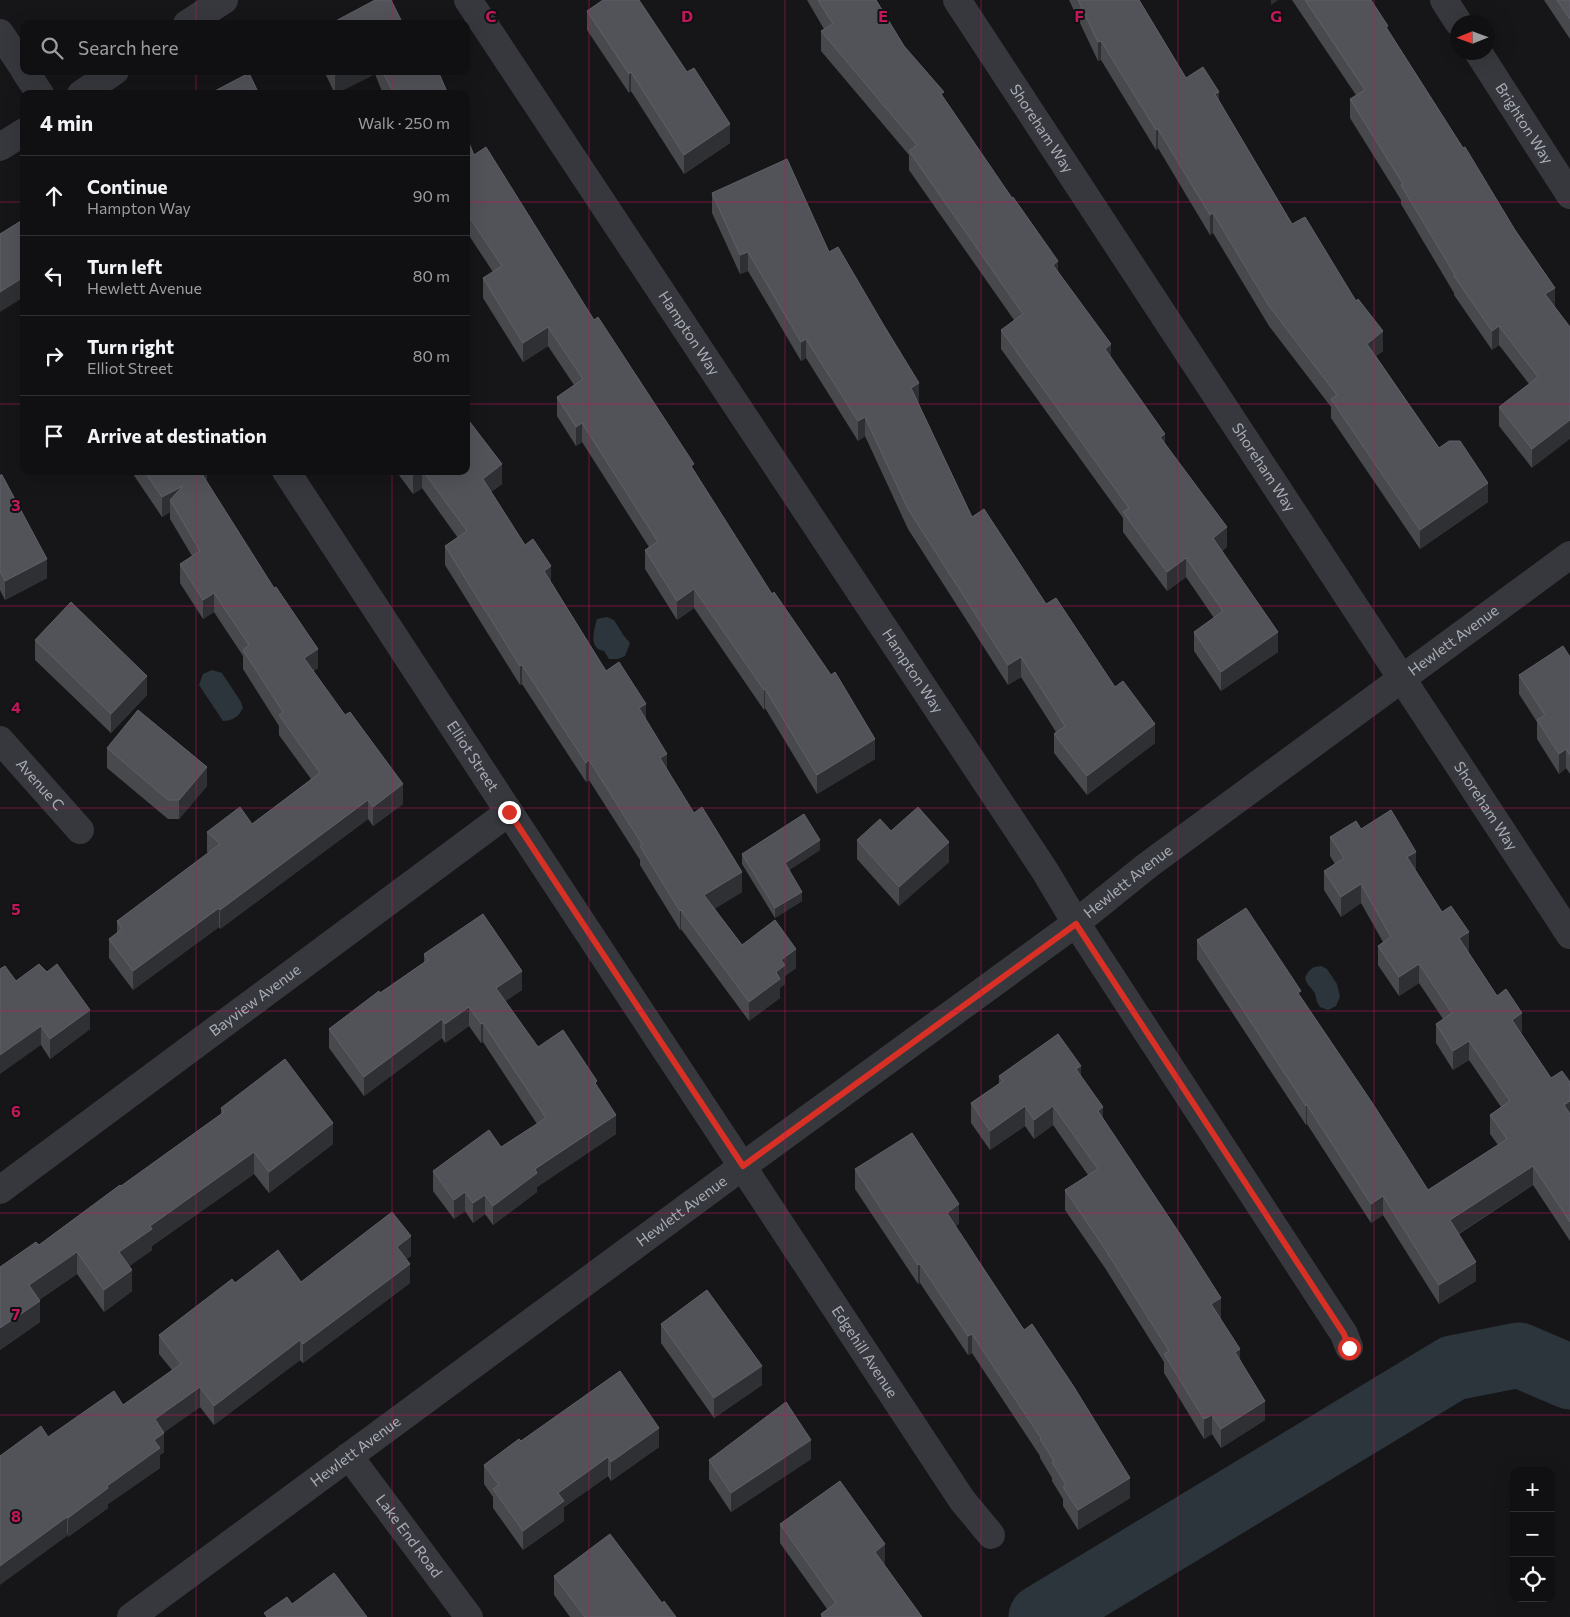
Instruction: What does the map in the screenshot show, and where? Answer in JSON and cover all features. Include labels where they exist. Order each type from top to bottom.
[{"type":"street","points":[[194,20],[224,0]]},
{"type":"street","name":"Hampton Way","points":[[468,0],[1034,855],[1076,924],[1344,1334],[1349,1348]]},
{"type":"street","name":"Shoreham Way","points":[[957,0],[1570,935]]},
{"type":"street","points":[[1444,0],[1454,15]]},
{"type":"street","points":[[0,33],[20,64]]},
{"type":"street","name":"Brighton Way","points":[[1483,60],[1570,195]]},
{"type":"street","points":[[27,75],[37,90]]},
{"type":"street","points":[[87,90],[109,75]]},
{"type":"street","points":[[0,147],[20,134]]},
{"type":"street","name":"Elliot Street","points":[[289,475],[743,1166]]},
{"type":"street","name":"Hewlett Avenue","points":[[130,1617],[743,1166],[1076,924],[1148,865],[1402,677],[1570,556]]},
{"type":"street","name":"Avenue C","points":[[0,740],[80,830]]},
{"type":"street","name":"Bayview Avenue","points":[[0,1190],[509,812]]},
{"type":"street","name":"Edgehill Avenue","points":[[743,1166],[962,1500],[991,1535]]},
{"type":"street","name":"Lake End Road","points":[[349,1456],[469,1617]]},
{"type":"shaded area","points":[[607,617],[614,620],[630,643],[625,656],[618,659],[609,659],[604,651],[599,650],[594,643],[593,638],[597,619]]},
{"type":"shaded area","points":[[212,670],[222,673],[241,702],[243,708],[238,716],[233,719],[223,721],[199,685],[203,674]]},
{"type":"shaded area","points":[[1321,966],[1327,969],[1337,984],[1340,997],[1336,1006],[1328,1010],[1320,1007],[1314,992],[1305,978],[1311,969]]},
{"type":"building","points":[[375,0],[391,0],[401,20],[338,20]]},
{"type":"building","points":[[603,0],[639,0],[687,72],[694,68],[730,124],[684,155],[631,72],[629,74],[587,11]]},
{"type":"building","points":[[818,0],[876,0],[904,46],[944,92],[941,94],[1012,198],[1058,261],[1053,265],[1111,344],[1105,349],[1165,434],[1160,437],[1227,527],[1213,538],[1278,632],[1221,672],[1194,632],[1223,611],[1186,558],[1167,572],[1123,512],[1129,508],[1001,330],[1023,314],[909,151],[917,145],[821,31],[833,24]]},
{"type":"building","points":[[1078,0],[1139,0],[1186,78],[1203,67],[1219,92],[1215,94],[1292,224],[1305,217],[1356,301],[1358,299],[1383,331],[1367,344],[1439,448],[1449,441],[1460,441],[1488,483],[1420,530],[1331,399],[1337,395],[1269,306],[1213,213],[1210,215],[1158,129],[1156,130],[1101,41],[1098,42]]},
{"type":"building","points":[[1305,0],[1371,0],[1388,26],[1386,27],[1463,148],[1465,147],[1515,230],[1555,288],[1545,294],[1570,327],[1570,420],[1532,449],[1499,407],[1538,377],[1499,326],[1492,331],[1454,276],[1401,185],[1403,184],[1350,99],[1365,90]]},
{"type":"building","points":[[1557,0],[1570,0],[1570,19]]},
{"type":"building","points":[[245,75],[250,75],[257,90],[217,90]]},
{"type":"building","points":[[384,75],[440,75],[446,90],[392,90]]},
{"type":"building","points":[[470,146],[474,155],[486,147],[594,320],[598,317],[694,464],[691,466],[772,594],[774,592],[831,675],[835,672],[875,739],[817,775],[765,689],[694,589],[677,601],[645,550],[658,542],[582,423],[576,427],[557,397],[583,379],[548,327],[523,343],[483,278],[502,266],[470,218]]},
{"type":"building","points":[[787,159],[829,252],[838,247],[919,383],[911,388],[972,517],[984,509],[1046,604],[1056,598],[1115,687],[1123,681],[1155,724],[1087,776],[1054,734],[1065,726],[1021,657],[1008,665],[908,509],[865,417],[858,421],[806,339],[801,342],[748,252],[740,255],[712,193]]},
{"type":"building","points":[[20,222],[20,280],[0,292],[0,234]]},
{"type":"building","points":[[470,422],[502,464],[483,479],[525,545],[533,539],[551,566],[544,571],[606,671],[619,662],[646,704],[639,708],[667,754],[660,758],[694,813],[702,807],[742,872],[704,895],[742,945],[775,920],[796,949],[781,960],[785,965],[776,972],[780,979],[749,1002],[680,911],[640,846],[642,844],[589,760],[586,763],[522,665],[520,666],[445,546],[467,531],[426,475],[470,475]]},
{"type":"building","points":[[0,475],[2,475],[47,559],[5,581],[0,571]]},
{"type":"building","points":[[147,475],[203,475],[274,588],[276,587],[318,649],[304,658],[345,715],[350,712],[403,784],[373,807],[368,800],[220,910],[219,908],[133,971],[109,939],[122,929],[117,921],[220,844],[207,832],[240,807],[252,824],[320,773],[279,715],[283,712],[243,650],[249,645],[214,593],[203,600],[180,564],[200,551],[170,500],[183,486],[162,497]]},
{"type":"building","points":[[71,602],[147,676],[111,714],[35,640]]},
{"type":"building","points":[[1563,646],[1570,657],[1570,755],[1566,749],[1559,754],[1537,720],[1545,715],[1519,675]]},
{"type":"building","points":[[138,710],[207,767],[179,800],[168,800],[107,748]]},
{"type":"building","points":[[918,807],[949,842],[899,887],[857,840],[880,819],[891,831]]},
{"type":"building","points":[[1391,810],[1416,852],[1407,857],[1442,912],[1451,906],[1469,932],[1459,938],[1497,996],[1506,989],[1522,1013],[1512,1020],[1551,1078],[1562,1071],[1570,1082],[1570,1101],[1564,1105],[1570,1114],[1570,1222],[1533,1166],[1450,1220],[1476,1262],[1439,1285],[1383,1196],[1371,1204],[1197,940],[1246,908],[1301,991],[1298,993],[1428,1190],[1507,1139],[1490,1115],[1510,1101],[1469,1041],[1453,1051],[1436,1024],[1452,1013],[1419,964],[1399,977],[1378,946],[1391,937],[1361,884],[1341,897],[1324,871],[1344,858],[1330,837],[1356,821],[1361,829]]},
{"type":"building","points":[[804,814],[820,840],[785,863],[802,892],[775,908],[742,854]]},
{"type":"building","points":[[483,914],[522,971],[496,988],[538,1047],[563,1030],[597,1081],[595,1083],[616,1115],[535,1169],[537,1173],[493,1206],[485,1195],[473,1203],[465,1192],[454,1200],[433,1171],[489,1130],[501,1147],[546,1118],[483,1023],[481,1024],[469,1007],[445,1024],[442,1019],[364,1077],[329,1029],[379,991],[380,993],[428,960],[424,954]]},
{"type":"building","points":[[39,964],[47,972],[57,964],[90,1010],[50,1039],[41,1026],[0,1055],[0,969],[5,966],[16,981]]},
{"type":"building","points":[[1058,1034],[1081,1066],[1076,1069],[1103,1107],[1098,1111],[1221,1298],[1211,1304],[1240,1349],[1235,1352],[1265,1401],[1221,1429],[1212,1415],[1204,1419],[1164,1354],[1169,1351],[1105,1249],[1065,1190],[1098,1169],[1053,1106],[1034,1120],[1025,1106],[990,1131],[971,1103],[1003,1081],[999,1076]]},
{"type":"building","points":[[285,1059],[333,1123],[269,1172],[254,1152],[150,1226],[152,1229],[119,1252],[132,1270],[104,1290],[77,1252],[29,1285],[40,1301],[0,1328],[0,1267],[36,1242],[39,1245],[224,1112],[221,1108]]},
{"type":"building","points":[[912,1133],[959,1204],[947,1213],[1024,1330],[1032,1324],[1074,1387],[1130,1478],[1078,1510],[1063,1487],[1066,1485],[1052,1462],[1054,1461],[1041,1438],[972,1334],[968,1336],[920,1264],[918,1265],[855,1169]]},
{"type":"building","points":[[392,1212],[411,1236],[397,1247],[410,1264],[303,1344],[300,1340],[214,1406],[200,1387],[155,1419],[164,1433],[154,1440],[160,1448],[107,1486],[108,1488],[68,1518],[0,1566],[0,1456],[41,1426],[48,1437],[114,1391],[123,1405],[181,1364],[159,1335],[232,1279],[235,1283],[278,1250],[301,1282]]},
{"type":"building","points":[[707,1290],[762,1366],[714,1398],[661,1324]]},
{"type":"building","points":[[620,1371],[659,1428],[611,1462],[608,1457],[558,1493],[564,1501],[523,1531],[493,1489],[499,1485],[484,1465]]},
{"type":"building","points":[[786,1402],[811,1440],[731,1493],[709,1460]]},
{"type":"building","points":[[840,1481],[885,1544],[875,1552],[922,1617],[823,1617],[821,1614],[836,1603],[780,1524]]},
{"type":"building","points":[[610,1534],[662,1603],[664,1601],[676,1617],[585,1617],[554,1576]]},
{"type":"building","points":[[334,1573],[367,1617],[267,1617],[264,1613],[287,1597],[292,1604]]},
{"type":"waterway","points":[[1041,1617],[1453,1368],[1519,1355],[1570,1377]]},
{"type":"route","points":[[509,812],[743,1166],[1076,924],[1344,1334],[1349,1348]]}]
